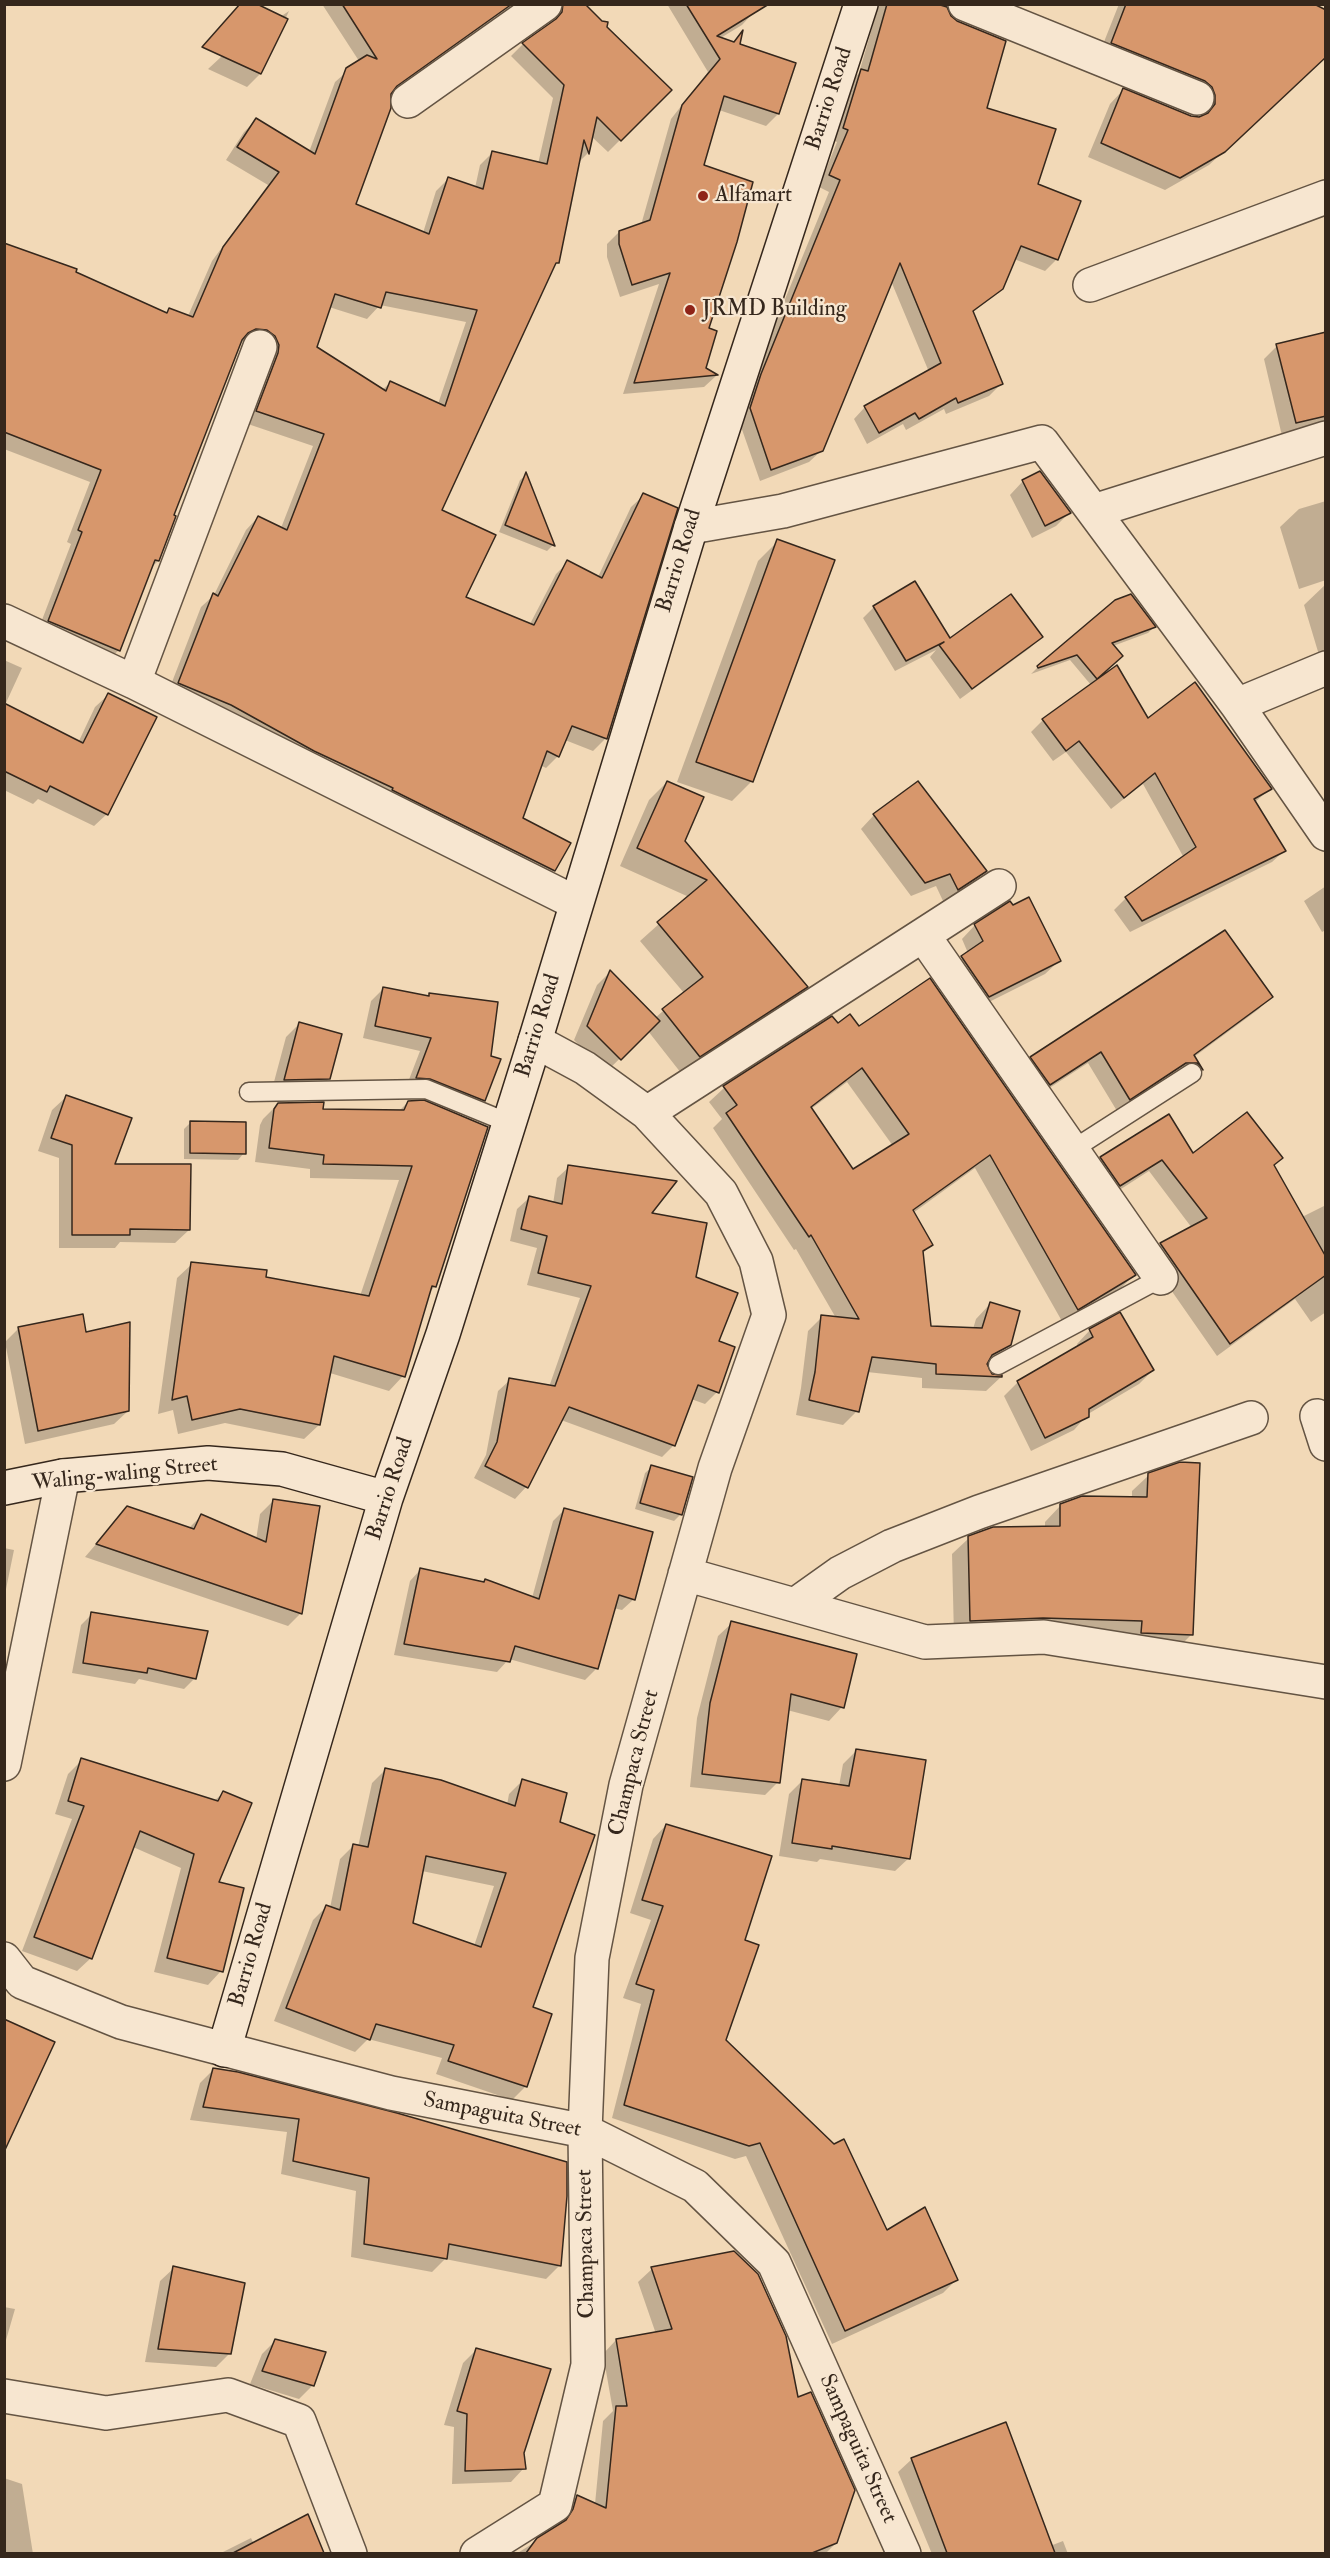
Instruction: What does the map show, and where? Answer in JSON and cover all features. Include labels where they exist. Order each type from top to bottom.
[{"type":"street","points":[[408,101],[545,4]]},
{"type":"street","name":"Barrio Road","points":[[224,2050],[386,1498],[443,1334],[535,1041],[691,527],[861,4]]},
{"type":"street","points":[[965,4],[1197,98]]},
{"type":"street","points":[[1090,285],[1326,197]]},
{"type":"street","points":[[134,682],[260,347]]},
{"type":"street","points":[[1094,510],[1326,438]]},
{"type":"street","points":[[691,527],[783,511],[1042,442],[1237,705],[1326,834]]},
{"type":"street","points":[[4,621],[134,682],[576,903]]},
{"type":"street","points":[[1237,705],[1326,668]]},
{"type":"street","points":[[647,1113],[999,886]]},
{"type":"street","points":[[923,934],[1161,1278]]},
{"type":"street","name":"Champaca Street","points":[[477,2553],[555,2505],[588,2365],[585,2131],[592,1958],[626,1785],[715,1468],[769,1316],[756,1261],[721,1193],[647,1113],[585,1068],[535,1041]]},
{"type":"street","points":[[795,1605],[840,1573],[892,1546],[979,1512],[1251,1418]]},
{"type":"street","name":"Waling-waling Street","points":[[4,1488],[63,1476],[208,1463],[282,1469],[386,1498]]},
{"type":"street","points":[[4,1764],[63,1476]]},
{"type":"street","points":[[685,1574],[925,1642],[1044,1637],[1326,1682]]},
{"type":"street","name":"Sampaguita Street","points":[[4,1959],[22,1982],[121,2022],[391,2094],[585,2131],[695,2186],[774,2263],[904,2553]]},
{"type":"street","points":[[4,2396],[106,2413],[228,2395],[299,2421],[350,2553]]},
{"type":"lane","points":[[1072,1150],[1192,1073]]},
{"type":"lane","points":[[249,1092],[426,1089],[509,1123]]},
{"type":"lane","points":[[998,1365],[1161,1278]]},
{"type":"building","points":[[240,4],[257,4],[288,19],[261,74],[202,47]]},
{"type":"building","points":[[342,4],[512,4],[397,86],[391,94],[391,108],[356,204],[429,234],[448,177],[483,189],[492,151],[547,164],[564,85],[522,43],[556,19],[562,12],[563,4],[585,4],[602,21],[608,22],[607,27],[672,90],[621,141],[597,117],[589,154],[584,140],[559,263],[556,263],[442,510],[496,535],[466,597],[534,625],[567,560],[602,578],[643,493],[678,508],[607,739],[572,726],[559,757],[547,751],[523,818],[571,843],[555,871],[392,790],[393,788],[314,751],[231,705],[178,683],[213,593],[218,596],[258,516],[287,530],[324,434],[256,411],[278,353],[279,345],[275,336],[267,330],[256,329],[242,340],[174,515],[176,516],[159,561],[155,560],[120,651],[48,621],[82,532],[78,530],[101,470],[4,432],[4,243],[77,269],[76,272],[167,313],[169,308],[193,317],[223,247],[279,172],[237,147],[256,118],[315,154],[346,68],[367,55],[377,59]],"holes":[[[386,292],[477,310],[445,406],[390,381],[386,391],[317,347],[335,294],[381,308]]]},
{"type":"building","points":[[686,4],[769,4],[717,36],[734,42],[743,30],[740,44],[796,63],[779,114],[724,96],[704,165],[753,182],[737,242],[709,328],[717,331],[706,368],[718,375],[634,383],[670,273],[632,285],[619,244],[619,231],[650,220],[682,105],[720,59]]},
{"type":"building","points":[[887,4],[937,4],[947,7],[951,16],[957,21],[1006,41],[987,108],[1056,129],[1038,184],[1081,201],[1058,260],[1021,246],[1003,289],[973,311],[1003,384],[958,403],[956,398],[919,419],[915,413],[879,433],[864,406],[941,363],[900,263],[823,451],[771,470],[750,408],[761,374],[840,180],[829,175],[848,130],[843,128],[861,69],[868,71]]},
{"type":"building","points":[[1126,4],[1314,4],[1326,10],[1326,57],[1225,152],[1180,178],[1101,143],[1123,88],[1191,116],[1199,117],[1208,113],[1215,104],[1212,87],[1205,81],[1111,43]]},
{"type":"building","points":[[1326,332],[1326,416],[1296,423],[1276,344]]},
{"type":"building","points":[[1040,471],[1071,513],[1045,526],[1022,480]]},
{"type":"building","points":[[526,472],[555,546],[505,525]]},
{"type":"building","points":[[777,539],[835,560],[753,782],[696,762]]},
{"type":"building","points":[[915,581],[950,638],[1011,594],[1043,637],[972,689],[939,645],[944,642],[906,661],[873,606]]},
{"type":"building","points":[[1131,594],[1156,627],[1112,643],[1123,656],[1097,679],[1077,655],[1038,668],[1037,666],[1115,600]]},
{"type":"building","points":[[1117,665],[1148,718],[1195,682],[1272,789],[1254,799],[1286,851],[1142,921],[1125,897],[1196,847],[1155,773],[1124,798],[1079,741],[1066,751],[1042,719]]},
{"type":"building","points":[[108,693],[157,717],[108,815],[50,786],[47,792],[4,771],[4,703],[83,743]]},
{"type":"building","points":[[667,781],[704,797],[685,841],[808,987],[700,1057],[662,1009],[703,977],[657,922],[707,880],[637,848]]},
{"type":"building","points":[[918,781],[987,871],[958,890],[950,874],[925,883],[873,814]]},
{"type":"building","points":[[1029,897],[1061,961],[989,997],[961,956],[983,941],[974,924],[1010,901],[1013,905]]},
{"type":"building","points":[[1225,930],[1273,997],[1194,1055],[1203,1070],[1197,1063],[1186,1063],[1130,1100],[1101,1052],[1050,1085],[1030,1057]]},
{"type":"building","points":[[610,970],[660,1021],[621,1060],[587,1026]]},
{"type":"building","points":[[930,978],[1136,1275],[1078,1310],[990,1155],[913,1210],[933,1245],[923,1251],[931,1326],[982,1328],[990,1302],[1020,1311],[1011,1345],[992,1355],[987,1364],[992,1374],[1002,1375],[1002,1377],[936,1374],[936,1364],[872,1357],[859,1412],[809,1400],[815,1372],[821,1315],[859,1319],[811,1235],[809,1237],[726,1113],[737,1105],[723,1086],[832,1016],[838,1023],[850,1014],[859,1026]],"holes":[[[862,1068],[909,1134],[853,1169],[811,1107]]]},
{"type":"building","points":[[383,987],[429,996],[429,993],[498,1002],[491,1056],[501,1059],[485,1101],[430,1079],[416,1078],[431,1038],[375,1026]]},
{"type":"building","points":[[299,1022],[342,1034],[330,1079],[284,1080]]},
{"type":"building","points":[[66,1095],[132,1118],[115,1164],[191,1164],[190,1230],[130,1229],[130,1235],[72,1235],[72,1145],[51,1138]]},
{"type":"building","points":[[424,1100],[488,1127],[436,1287],[432,1286],[405,1377],[334,1356],[320,1425],[240,1409],[192,1420],[187,1396],[172,1400],[191,1262],[267,1270],[266,1277],[369,1296],[412,1166],[323,1164],[324,1155],[269,1148],[274,1109],[278,1103],[324,1102],[323,1109],[404,1110],[408,1101]]},
{"type":"building","points":[[1247,1112],[1283,1158],[1274,1165],[1326,1257],[1326,1275],[1230,1344],[1160,1243],[1207,1218],[1162,1160],[1120,1186],[1100,1157],[1169,1114],[1193,1153]]},
{"type":"building","points":[[190,1121],[246,1122],[246,1154],[190,1153]]},
{"type":"building","points":[[568,1165],[677,1181],[652,1213],[707,1223],[696,1277],[738,1293],[719,1341],[735,1347],[719,1393],[698,1385],[675,1446],[569,1407],[528,1488],[485,1466],[497,1442],[509,1378],[555,1386],[591,1286],[538,1273],[547,1236],[521,1229],[529,1196],[562,1204]]},
{"type":"building","points":[[1120,1312],[1154,1370],[1089,1409],[1089,1417],[1045,1438],[1017,1381],[1093,1337],[1089,1329]]},
{"type":"building","points":[[83,1314],[86,1332],[130,1322],[129,1411],[38,1431],[18,1327]]},
{"type":"building","points":[[1180,1462],[1200,1463],[1193,1635],[1141,1633],[1142,1621],[1043,1618],[970,1621],[968,1536],[993,1527],[1060,1526],[1060,1504],[1082,1496],[1147,1497],[1148,1473]]},
{"type":"building","points":[[651,1465],[693,1477],[682,1515],[640,1503]]},
{"type":"building","points":[[273,1499],[320,1506],[302,1614],[96,1544],[127,1506],[194,1529],[201,1514],[266,1542]]},
{"type":"building","points":[[564,1508],[653,1532],[635,1600],[619,1595],[598,1669],[515,1646],[510,1662],[404,1644],[420,1568],[484,1582],[485,1579],[539,1599]]},
{"type":"building","points":[[91,1612],[208,1631],[196,1679],[148,1668],[147,1673],[83,1663]]},
{"type":"building","points":[[731,1621],[857,1654],[844,1708],[791,1694],[780,1783],[702,1774],[710,1703]]},
{"type":"building","points":[[856,1749],[926,1760],[910,1859],[832,1846],[832,1849],[792,1843],[802,1779],[849,1786]]},
{"type":"building","points":[[81,1758],[218,1801],[223,1791],[252,1803],[219,1882],[244,1888],[223,1972],[167,1958],[194,1854],[140,1831],[92,1959],[34,1937],[84,1806],[68,1801]]},
{"type":"building","points":[[385,1768],[441,1780],[515,1806],[522,1779],[567,1793],[560,1822],[595,1835],[533,2007],[552,2014],[527,2087],[448,2061],[454,2045],[376,2024],[370,2040],[286,2008],[326,1905],[340,1910],[353,1844],[368,1847]],"holes":[[[426,1856],[506,1873],[481,1947],[413,1923]]]},
{"type":"building","points":[[666,1824],[772,1856],[745,1940],[759,1945],[726,2040],[834,2144],[844,2139],[887,2230],[925,2207],[958,2280],[845,2331],[760,2143],[749,2146],[624,2105],[654,1990],[636,1984],[663,1906],[642,1900]]},
{"type":"building","points":[[4,2019],[55,2042],[4,2152]]},
{"type":"building","points":[[213,2068],[238,2072],[397,2113],[567,2162],[567,2196],[561,2266],[449,2244],[447,2259],[364,2244],[369,2178],[293,2161],[299,2119],[203,2107]]},
{"type":"building","points":[[734,2251],[758,2274],[786,2336],[798,2397],[811,2392],[855,2490],[837,2543],[812,2553],[526,2553],[537,2538],[566,2520],[573,2509],[577,2495],[606,2508],[616,2406],[627,2406],[616,2339],[672,2329],[651,2267]]},
{"type":"building","points":[[173,2266],[245,2283],[231,2354],[158,2349]]},
{"type":"building","points":[[275,2339],[326,2352],[314,2386],[262,2371]]},
{"type":"building","points":[[476,2348],[551,2369],[524,2453],[526,2469],[465,2471],[467,2414],[457,2411]]},
{"type":"building","points":[[1006,2422],[1055,2553],[947,2553],[911,2458]]},
{"type":"building","points":[[308,2514],[324,2553],[233,2553]]},
{"type":"place","name":"Alfamart","points":[[703,196]]},
{"type":"place","name":"JRMD Building","points":[[690,310]]}]
